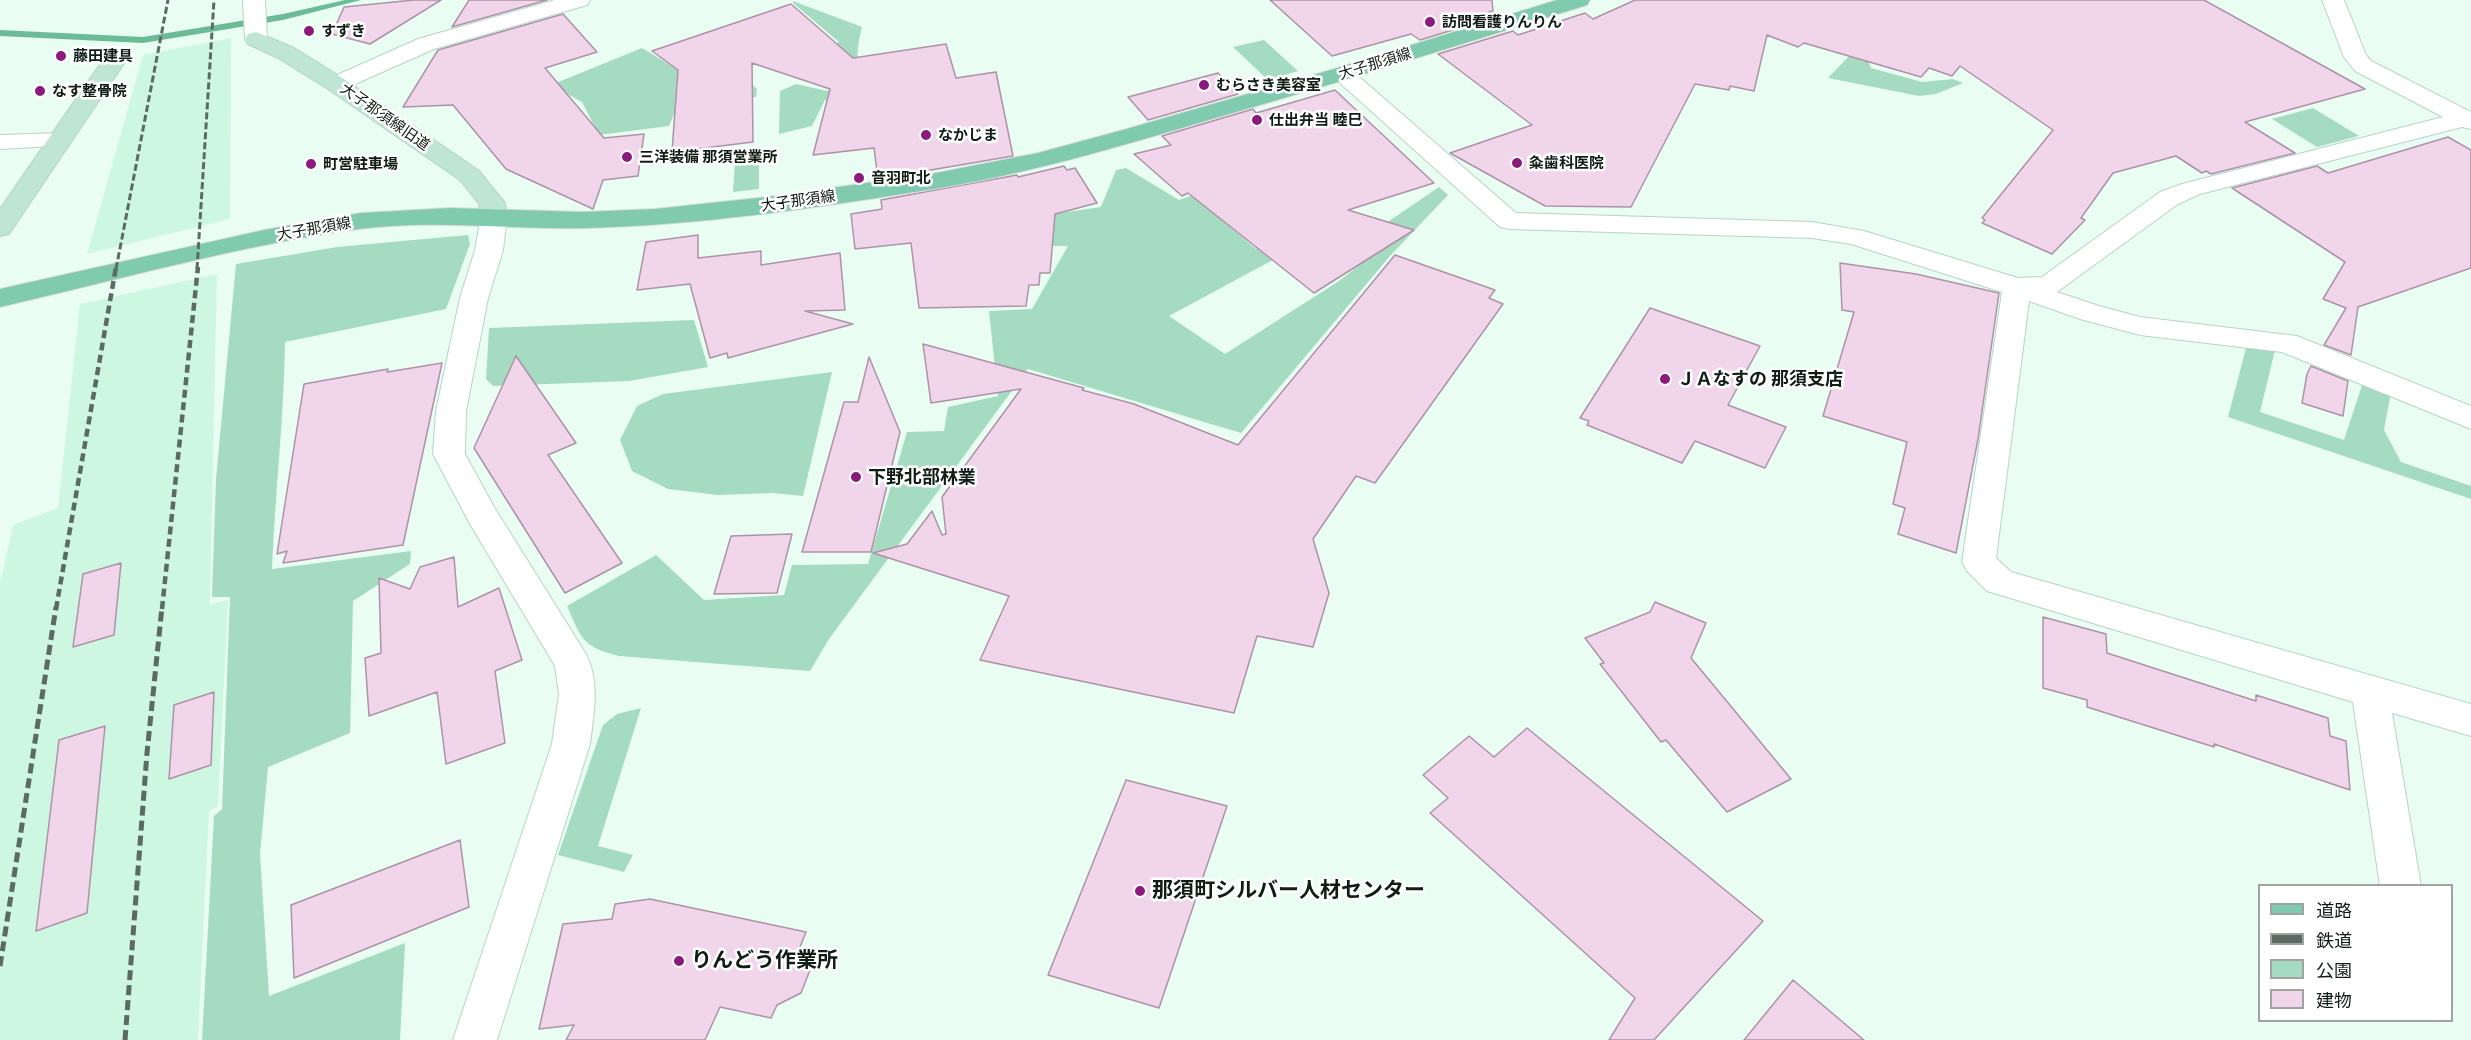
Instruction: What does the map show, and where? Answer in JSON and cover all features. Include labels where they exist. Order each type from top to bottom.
[{"type":"main road","name":"大子那須線","points":[[0,298],[315,228],[406,218],[494,216],[583,220],[654,217],[767,205],[931,182],[1041,160],[1342,74],[1580,0]]},
{"type":"street","points":[[336,84],[426,44],[579,0]]},
{"type":"street","points":[[2333,0],[2355,57],[2363,66],[2468,121]]},
{"type":"street","name":"大子那須線旧道","points":[[256,21],[286,53],[336,84],[469,175],[492,203],[494,216]]},
{"type":"street","points":[[0,228],[113,62]]},
{"type":"street","points":[[1342,74],[1509,221],[1812,230],[1855,237],[2017,287],[2090,313],[2140,326],[2287,343],[2471,418]]},
{"type":"street","points":[[2017,287],[2049,285],[2169,198],[2191,189],[2468,121]]},
{"type":"street","points":[[0,142],[60,140]]},
{"type":"street","points":[[475,1040],[571,744],[578,698],[573,664],[482,515],[449,454],[452,411],[474,298],[489,250],[494,216]]},
{"type":"street","points":[[2017,287],[1979,562],[1999,582],[2471,720]]},
{"type":"street","points":[[2370,692],[2401,884]]},
{"type":"shaded area","points":[[231,38],[230,219],[87,254],[143,55]]},
{"type":"shaded area","points":[[217,274],[210,604],[228,600],[218,806],[209,811],[198,1040],[0,1040],[0,584],[13,525],[58,508],[80,304]]},
{"type":"green space","points":[[793,1],[862,27],[858,49],[859,64],[875,97],[825,100],[812,126],[779,134],[780,91],[796,84],[827,91],[844,81],[809,53],[839,42]]},
{"type":"green space","points":[[1264,40],[1298,71],[1268,80],[1233,47]]},
{"type":"green space","points":[[642,48],[677,69],[727,60],[757,89],[756,97],[678,105],[669,126],[599,135],[582,102],[551,85]]},
{"type":"green space","points":[[1850,55],[1868,61],[1871,68],[1922,82],[1953,79],[1963,83],[1936,94],[1919,96],[1828,78]]},
{"type":"green space","points":[[2313,108],[2359,136],[2317,147],[2272,119]]},
{"type":"green space","points":[[759,158],[759,189],[733,192],[735,161]]},
{"type":"green space","points":[[1126,168],[1179,200],[1193,195],[1256,249],[1279,237],[1321,234],[1169,316],[1225,354],[1339,281],[1387,244],[1373,232],[1439,187],[1448,195],[1390,256],[1241,433],[1028,369],[829,639],[810,671],[619,656],[597,649],[584,640],[567,606],[656,555],[704,600],[784,595],[792,565],[868,564],[907,432],[944,431],[948,407],[998,396],[989,311],[1032,309],[1068,246],[1030,246],[1026,218],[1101,207],[1116,170]]},
{"type":"green space","points":[[468,235],[470,244],[446,309],[285,342],[272,569],[411,551],[410,564],[353,601],[350,733],[268,767],[260,854],[269,996],[405,943],[400,1040],[202,1040],[214,816],[222,809],[230,597],[212,597],[216,479],[236,264],[337,247]]},
{"type":"green space","points":[[694,320],[708,367],[629,381],[493,386],[486,379],[489,328]]},
{"type":"green space","points":[[2246,348],[2275,350],[2260,412],[2344,440],[2363,382],[2391,392],[2384,430],[2401,462],[2471,486],[2471,499],[2228,417]]},
{"type":"green space","points":[[832,372],[803,496],[773,493],[718,495],[668,489],[632,471],[620,440],[637,406],[663,394]]},
{"type":"green space","points":[[641,708],[598,846],[633,855],[624,872],[558,855],[603,725],[617,714]]},
{"type":"building","points":[[414,0],[441,0],[370,44],[332,34],[344,7]]},
{"type":"building","points":[[469,0],[547,0],[452,27]]},
{"type":"building","points":[[1270,0],[1492,0],[1493,11],[1489,12],[1495,17],[1420,40],[1411,34],[1332,56]]},
{"type":"building","points":[[1635,0],[2204,0],[2365,89],[2245,122],[2295,153],[2211,174],[2206,171],[2202,173],[2176,156],[2113,173],[2081,218],[2085,220],[2052,254],[1982,223],[1985,220],[1982,218],[2053,130],[1960,66],[1952,76],[1929,68],[1921,77],[1804,43],[1798,47],[1767,35],[1754,91],[1730,86],[1729,90],[1695,84],[1631,207],[1545,206],[1450,153],[1532,125],[1438,54],[1513,31],[1518,35],[1585,13],[1593,19]]},
{"type":"building","points":[[791,4],[853,58],[946,44],[956,78],[996,72],[1013,156],[878,179],[874,148],[813,155],[830,89],[752,63],[753,142],[672,152],[678,70],[652,51]]},
{"type":"building","points":[[563,14],[597,52],[545,68],[604,138],[644,134],[638,176],[603,180],[593,209],[506,169],[453,105],[403,107],[438,50]]},
{"type":"building","points":[[1218,73],[1238,94],[1148,120],[1128,97]]},
{"type":"building","points":[[1335,90],[1434,183],[1348,210],[1414,230],[1314,293],[1188,193],[1182,196],[1134,154],[1171,145],[1162,136],[1253,109],[1256,113]]},
{"type":"building","points":[[2448,137],[2471,150],[2471,268],[2358,307],[2351,355],[2324,345],[2346,308],[2323,299],[2345,262],[2232,188],[2317,166],[2328,173]]},
{"type":"building","points":[[1064,166],[1067,170],[1075,168],[1097,203],[1055,214],[1050,273],[1040,273],[1039,285],[1029,285],[1026,306],[919,308],[911,243],[855,249],[851,214],[882,209],[881,200],[1017,175],[1018,177]]},
{"type":"building","points":[[698,235],[698,258],[761,251],[761,265],[840,253],[845,310],[805,311],[853,324],[728,358],[727,353],[710,358],[690,284],[637,290],[646,242]]},
{"type":"building","points":[[1395,255],[1495,290],[1489,298],[1503,304],[1375,483],[1356,476],[1313,539],[1329,593],[1313,647],[1257,636],[1234,713],[980,660],[1009,596],[873,553],[907,544],[932,511],[942,535],[946,534],[942,497],[1021,389],[931,403],[923,344],[1134,404],[1238,445]]},
{"type":"building","points":[[1840,263],[1916,274],[1999,293],[1978,439],[1956,553],[1898,534],[1905,508],[1893,504],[1907,442],[1823,416],[1854,312],[1842,310]]},
{"type":"building","points":[[1650,308],[1760,346],[1728,405],[1786,427],[1765,468],[1695,441],[1682,463],[1587,425],[1589,421],[1580,418]]},
{"type":"building","points":[[516,356],[576,443],[548,455],[622,563],[565,593],[474,448]]},
{"type":"building","name":"下野北部林業","points":[[869,357],[900,432],[871,552],[802,552],[844,402],[858,402]]},
{"type":"building","points":[[442,363],[403,545],[283,563],[287,551],[277,554],[304,384],[388,369],[387,372]]},
{"type":"building","points":[[2311,366],[2348,381],[2343,416],[2302,403],[2307,374]]},
{"type":"building","points":[[792,534],[777,593],[714,594],[731,536]]},
{"type":"building","points":[[454,557],[458,607],[499,588],[522,660],[495,671],[505,743],[446,764],[437,692],[369,716],[365,658],[381,653],[379,578],[410,589],[420,567]]},
{"type":"building","points":[[121,563],[114,635],[73,647],[83,574]]},
{"type":"building","points":[[1655,602],[1706,623],[1691,658],[1791,779],[1727,812],[1666,740],[1661,742],[1600,664],[1604,663],[1585,638],[1650,612]]},
{"type":"building","points":[[2043,617],[2106,634],[2107,653],[2256,701],[2256,695],[2328,718],[2330,736],[2346,741],[2350,790],[2214,744],[2214,747],[2087,707],[2087,700],[2043,688]]},
{"type":"building","points":[[214,692],[211,765],[169,779],[174,705]]},
{"type":"building","points":[[105,726],[87,913],[36,931],[59,740]]},
{"type":"building","points":[[1527,728],[1763,921],[1654,1040],[1609,1040],[1635,998],[1430,813],[1448,798],[1423,775],[1469,736],[1494,757]]},
{"type":"building","name":"那須町シルバー人材センター","points":[[1126,780],[1227,806],[1159,1008],[1048,975]]},
{"type":"building","points":[[460,840],[469,907],[294,978],[291,905]]},
{"type":"building","name":"りんどう作業所","points":[[650,899],[806,932],[798,952],[810,970],[801,993],[777,1005],[771,1018],[720,1007],[705,1040],[566,1040],[574,1025],[539,1029],[563,924],[612,919],[615,904]]},
{"type":"building","points":[[1793,980],[1864,1040],[1744,1040]]},
{"type":"waterway","points":[[0,33],[143,40],[283,17],[357,0]]},
{"type":"railway","points":[[116,269],[168,0]]},
{"type":"railway","points":[[197,269],[214,0]]},
{"type":"railway","points":[[56,609],[116,267]]},
{"type":"railway","points":[[162,609],[198,267]]},
{"type":"railway","points":[[0,966],[56,607]]},
{"type":"railway","points":[[125,1040],[147,753],[162,607]]},
{"type":"place","name":"訪問看護りんりん","points":[[1430,22]]},
{"type":"place","name":"すずき","points":[[309,31]]},
{"type":"place","name":"藤田建具","points":[[61,56]]},
{"type":"place","name":"むらさき美容室","points":[[1204,85]]},
{"type":"place","name":"なす整骨院","points":[[40,91]]},
{"type":"place","name":"仕出弁当 睦巳","points":[[1257,120]]},
{"type":"place","name":"なかじま","points":[[926,135]]},
{"type":"place","name":"三洋装備 那須営業所","points":[[627,157]]},
{"type":"place","name":"粂歯科医院","points":[[1517,163]]},
{"type":"place","name":"町営駐車場","points":[[311,164]]},
{"type":"place","name":"音羽町北","points":[[859,178]]},
{"type":"place","name":"ＪＡなすの 那須支店","points":[[1665,379]]},
{"type":"place","name":"下野北部林業","points":[[856,477]]},
{"type":"place","name":"那須町シルバー人材センター","points":[[1140,891]]},
{"type":"place","name":"りんどう作業所","points":[[679,961]]}]
